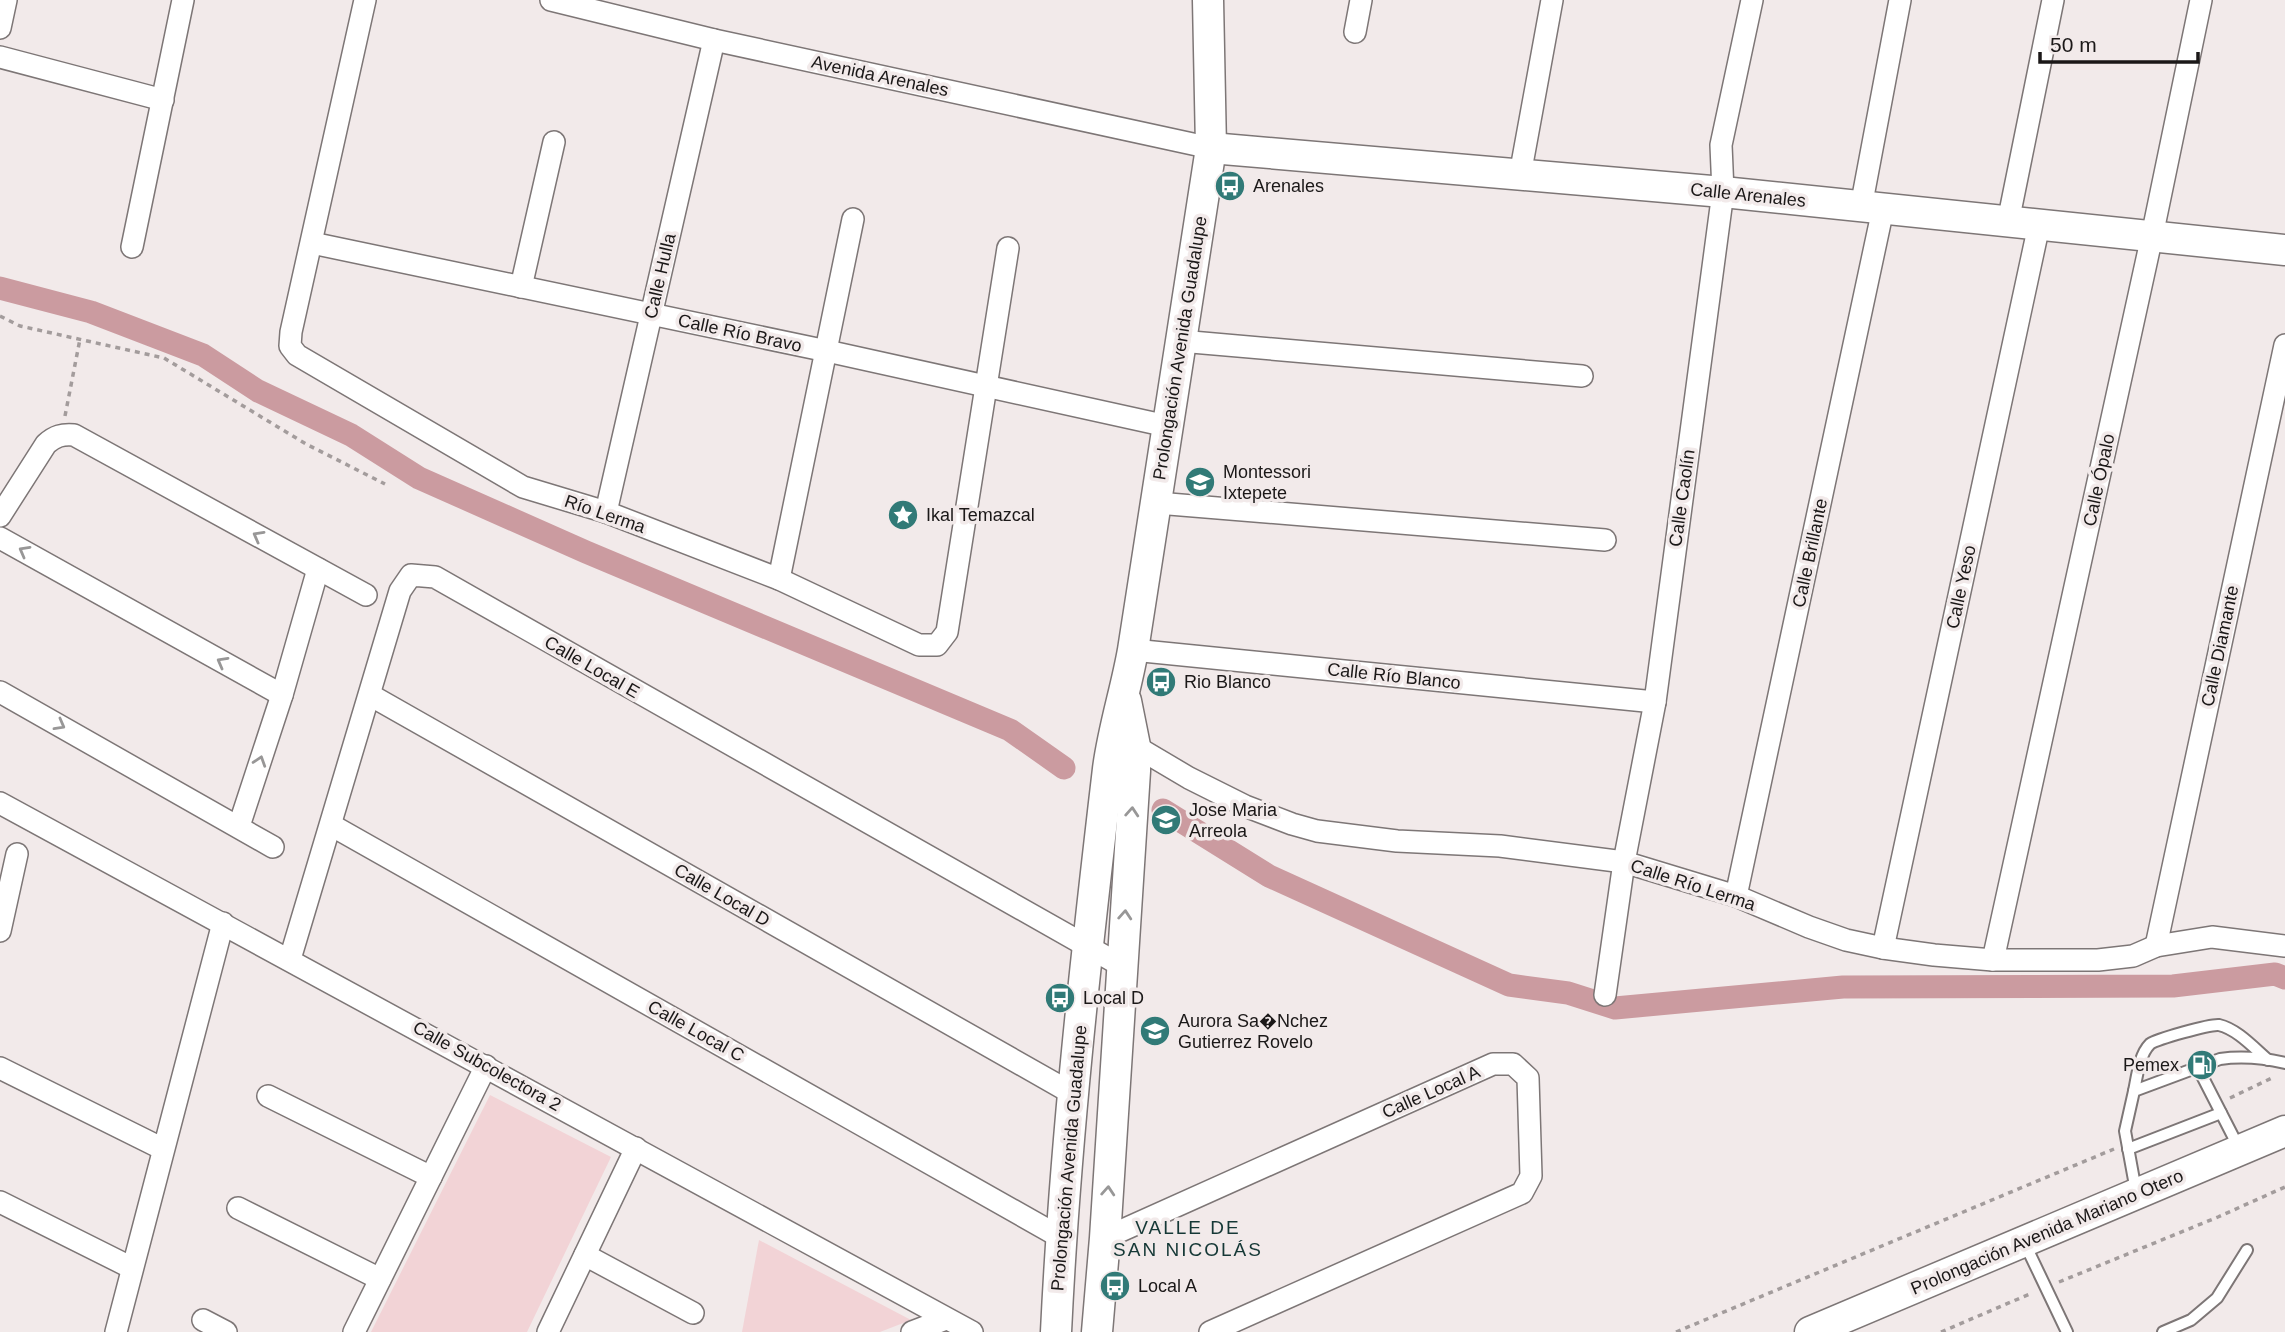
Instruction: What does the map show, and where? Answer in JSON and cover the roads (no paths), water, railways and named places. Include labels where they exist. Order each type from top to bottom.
[{"type":"main road","name":"Prolongación Avenida Guadalupe","points":[[1056,1332],[1060,1237],[1087,948],[1123,743],[1125,695],[1211,148],[1207,0]]},
{"type":"main road","name":"Calle Arenales","points":[[1211,148],[1723,192],[2285,250]]},
{"type":"main road","name":"Prolongación Avenida Guadalupe","points":[[1097,1332],[1135,771],[1123,743]]},
{"type":"main road","name":"Prolongación Avenida Mariano Otero","points":[[1810,1332],[2285,1130]]},
{"type":"street","points":[[0,28],[6,0]]},
{"type":"street","points":[[132,247],[183,0]]},
{"type":"street","points":[[312,243],[365,0]]},
{"type":"street","name":"Avenida Arenales","points":[[551,0],[714,40],[1211,148]]},
{"type":"street","points":[[1355,32],[1361,0]]},
{"type":"street","points":[[1520,175],[1552,0]]},
{"type":"street","name":"Calle Caolín","points":[[1605,995],[1624,862],[1655,702],[1723,192],[1721,145],[1752,0]]},
{"type":"street","name":"Calle Brillante","points":[[1737,897],[1872,208],[1900,0]]},
{"type":"street","points":[[2008,222],[2053,0]]},
{"type":"street","name":"Calle Ópalo","points":[[1993,960],[2201,0]]},
{"type":"street","name":"Calle Hulla","points":[[606,512],[714,40]]},
{"type":"street","points":[[0,57],[163,100]]},
{"type":"street","points":[[521,287],[554,142]]},
{"type":"street","points":[[779,579],[853,219]]},
{"type":"street","name":"Calle Yeso","points":[[1883,948],[2039,225]]},
{"type":"street","name":"Calle Río Bravo","points":[[312,243],[827,351],[1167,426]]},
{"type":"street","name":"Río Lerma","points":[[312,243],[291,332],[290,346],[297,355],[523,487],[606,512],[779,579],[919,645],[937,645],[947,632],[985,386]]},
{"type":"street","points":[[985,386],[1008,248]]},
{"type":"street","points":[[1180,341],[1582,376]]},
{"type":"street","name":"Calle Diamante","points":[[2156,946],[2285,345]]},
{"type":"street","points":[[0,516],[47,444],[61,435],[74,435],[366,595]]},
{"type":"street","points":[[1157,503],[1605,540]]},
{"type":"street","points":[[0,538],[282,695]]},
{"type":"street","points":[[239,826],[282,695],[318,569]]},
{"type":"street","name":"Calle Local E","points":[[290,959],[400,591],[411,575],[435,577],[1122,966]]},
{"type":"street","name":"Calle Río Blanco","points":[[1133,650],[1655,702]]},
{"type":"street","points":[[0,692],[273,847]]},
{"type":"street","name":"Calle Local D","points":[[370,695],[1074,1095]]},
{"type":"street","name":"Calle Río Lerma","points":[[1123,743],[1245,806],[1317,831],[1397,841],[1500,846],[1624,862],[1737,897],[1846,940],[1883,948],[1934,956],[1993,960],[2098,960],[2133,956],[2156,946],[2212,937],[2285,946]]},
{"type":"street","name":"Calle Subcolectora 2","points":[[0,803],[972,1332]]},
{"type":"street","name":"Calle Local C","points":[[331,825],[1060,1237]]},
{"type":"street","points":[[0,931],[17,854]]},
{"type":"street","points":[[116,1332],[222,923]]},
{"type":"street","name":"Calle Local A","points":[[1105,1238],[1493,1064],[1513,1064],[1528,1078],[1531,1176],[1522,1193],[1210,1332]]},
{"type":"street","points":[[354,1332],[486,1066]]},
{"type":"street","points":[[0,1068],[163,1149]]},
{"type":"street","points":[[268,1096],[430,1177]]},
{"type":"street","points":[[548,1332],[636,1148]]},
{"type":"street","points":[[0,1202],[132,1268]]},
{"type":"street","points":[[237,1208],[380,1279]]},
{"type":"street","points":[[585,1255],[693,1313]]},
{"type":"street","points":[[912,1332],[946,1319]]},
{"type":"street","points":[[203,1320],[226,1332]]},
{"type":"lane","points":[[2137,1194],[2127,1146],[2127,1118],[2142,1058],[2151,1044],[2205,1026],[2218,1025],[2231,1030],[2268,1059]]},
{"type":"lane","points":[[2134,1091],[2220,1059],[2268,1059],[2285,1063]]},
{"type":"lane","points":[[2197,1066],[2240,1150]]},
{"type":"lane","points":[[2127,1146],[2218,1109]]},
{"type":"lane","points":[[2024,1241],[2067,1332]]},
{"type":"lane","points":[[2163,1332],[2191,1320],[2217,1298],[2246,1250]]},
{"type":"waterway","points":[[0,288],[91,312],[203,355],[258,391],[351,435],[419,478],[586,552],[1010,730],[1064,768]]},
{"type":"waterway","points":[[1163,810],[1269,876],[1509,985],[1568,993],[1615,1008],[1843,987],[2173,986],[2275,974],[2285,978]]},
{"type":"place","name":"Arenales","points":[[1230,186]]},
{"type":"place","name":"Montessori Ixtepete","points":[[1200,482]]},
{"type":"place","name":"Ikal Temazcal","points":[[903,515]]},
{"type":"place","name":"Rio Blanco","points":[[1161,682]]},
{"type":"place","name":"Jose Maria Arreola","points":[[1166,820]]},
{"type":"place","name":"Local D","points":[[1060,998]]},
{"type":"place","name":"Aurora Sa�Nchez Gutierrez Rovelo","points":[[1155,1031]]},
{"type":"place","name":"Pemex","points":[[2202,1065]]},
{"type":"place","name":"Local A","points":[[1115,1286]]},
{"type":"district","name":"VALLE DE SAN NICOLÁS","points":[[1188,1238]]}]
